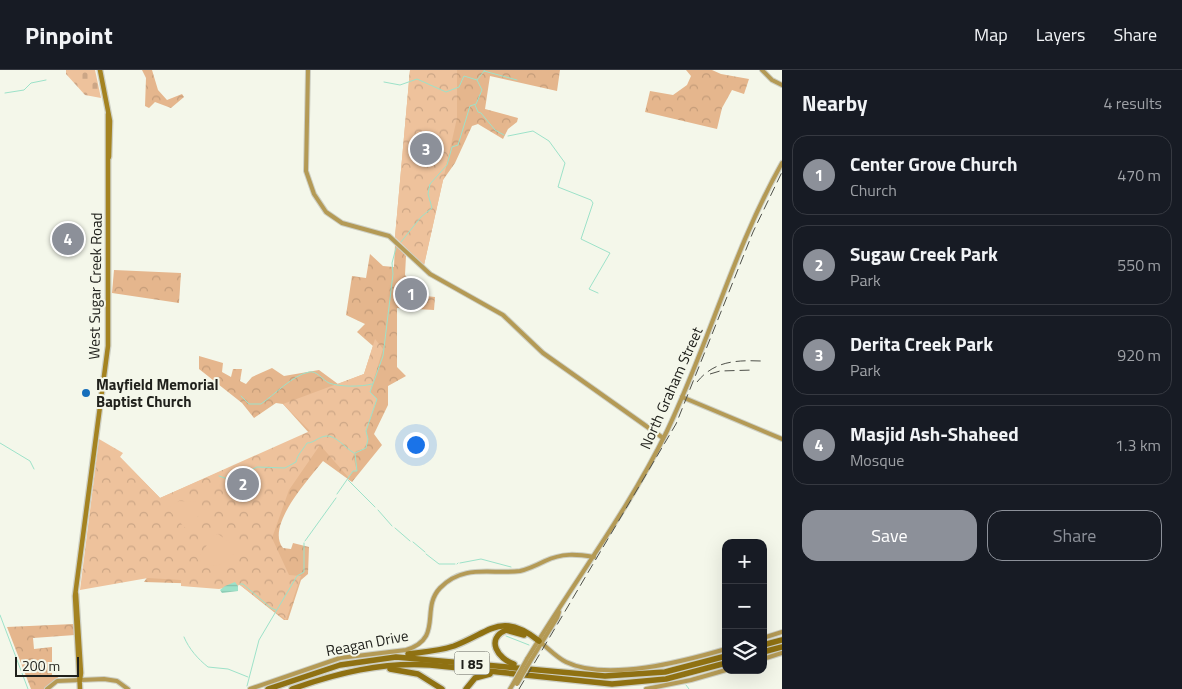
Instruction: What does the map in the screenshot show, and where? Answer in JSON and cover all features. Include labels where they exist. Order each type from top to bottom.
[{"type":"highway","points":[[396,657],[444,649],[501,626],[516,626],[540,642]]},
{"type":"highway","points":[[540,642],[509,630],[498,636],[495,646],[500,656],[511,663],[548,670]]},
{"type":"highway","points":[[767,644],[782,640]]},
{"type":"highway","points":[[767,651],[782,647]]},
{"type":"highway","name":"I 85","points":[[268,689],[335,666],[396,657],[605,676],[640,675],[679,670],[722,657]]},
{"type":"highway","name":"I 85","points":[[292,689],[326,677],[363,669],[418,664],[594,683],[634,683],[673,678],[722,664]]},
{"type":"highway","points":[[363,669],[406,671],[424,677],[442,689]]},
{"type":"highway","points":[[466,689],[469,683],[479,676],[513,674]]},
{"type":"main road","name":"West Sugar Creek Road","points":[[80,689],[81,672],[76,594],[107,357],[108,114],[100,70]]},
{"type":"street","points":[[308,70],[306,171],[314,194],[326,212],[342,223],[389,236],[430,274],[503,315],[543,353],[663,438]]},
{"type":"street","points":[[762,70],[772,80],[782,85]]},
{"type":"street","name":"North Graham Street","points":[[510,689],[515,684],[594,557],[663,438],[682,397],[749,230],[782,163]]},
{"type":"street","points":[[682,397],[782,440]]},
{"type":"street","name":"Reagan Drive","points":[[250,689],[340,658],[406,650],[415,646],[429,631],[432,602],[436,592],[445,583],[462,575],[483,570],[522,570],[556,556],[571,554],[594,557]]},
{"type":"street","points":[[767,637],[782,632]]},
{"type":"street","points":[[540,642],[560,658],[573,664],[605,669],[659,666],[722,650]]},
{"type":"street","points":[[767,658],[782,654]]},
{"type":"street","points":[[646,689],[691,680],[722,671]]},
{"type":"street","points":[[46,689],[58,681],[113,679],[128,689]]},
{"type":"street","name":"North Graham Street","points":[[514,689],[515,684]]},
{"type":"green space","points":[[66,70],[95,70],[101,98],[85,95],[66,74]]},
{"type":"green space","points":[[142,70],[152,70],[158,90],[167,100],[182,94],[184,97],[171,108],[155,102],[149,108],[145,106],[146,78]]},
{"type":"green space","points":[[410,70],[560,70],[557,91],[490,76],[485,109],[518,118],[517,122],[508,129],[503,139],[478,124],[472,126],[455,163],[443,180],[424,265],[395,237]]},
{"type":"green space","points":[[410,70],[457,70],[457,118],[424,265],[395,237]]},
{"type":"green space","points":[[686,70],[712,70],[721,74],[749,79],[744,94],[732,90],[722,108],[717,129],[645,112],[650,91],[673,95],[687,85],[691,76]]},
{"type":"green space","points":[[395,244],[406,256],[405,275],[417,288],[416,295],[435,297],[434,310],[397,308],[397,367],[406,376],[388,386],[388,405],[374,434],[382,445],[352,482],[323,461],[299,491],[284,516],[279,539],[283,548],[291,549],[293,543],[309,547],[308,574],[301,580],[288,620],[284,620],[240,585],[144,582],[150,573],[120,457],[160,498],[309,433],[283,404],[276,403],[254,418],[242,403],[199,369],[199,356],[223,363],[222,372],[231,377],[233,369],[242,369],[240,381],[246,384],[252,377],[272,368],[284,376],[319,370],[338,384],[364,374],[373,346],[357,332],[365,324],[346,315],[352,276],[366,278],[370,254],[383,266],[394,267]]},
{"type":"green space","points":[[114,270],[181,273],[179,303],[112,293]]},
{"type":"green space","points":[[375,339],[383,349],[370,392],[377,399],[366,431],[368,439],[366,448],[356,451],[353,456],[357,471],[353,471],[349,478],[320,445],[289,490],[272,538],[289,575],[301,576],[286,620],[240,585],[219,589],[181,586],[181,580],[148,578],[80,590],[99,439],[123,453],[120,457],[160,498],[310,431],[283,404],[364,374]]},
{"type":"green space","points":[[179,501],[196,502],[205,509],[186,529],[167,508]]},
{"type":"green space","points":[[218,534],[237,547],[237,551],[223,563],[214,566],[197,559],[214,535]]},
{"type":"green space","points":[[74,624],[75,635],[33,638],[34,649],[52,647],[52,675],[61,675],[44,689],[31,689],[7,627]]},
{"type":"shaded area","points":[[235,582],[238,586],[238,591],[222,593],[220,590]]},
{"type":"waterway","points":[[401,242],[421,217],[432,208],[428,194],[430,184],[447,165],[452,147],[458,145],[470,106],[476,104],[482,90],[477,80],[485,70]]},
{"type":"waterway","points":[[484,71],[517,80]]},
{"type":"waterway","points":[[384,82],[400,85],[417,79],[446,92],[459,87],[464,76],[477,80]]},
{"type":"waterway","points":[[5,93],[24,90],[31,83],[46,80]]},
{"type":"waterway","points":[[475,105],[478,112],[495,130],[504,135]]},
{"type":"waterway","points":[[508,136],[533,131],[549,141],[565,163],[558,187],[591,200],[593,203],[581,239],[610,253],[589,289],[598,293]]},
{"type":"waterway","points":[[355,453],[366,448],[368,439],[366,431],[377,399],[370,392],[383,356],[393,274],[392,263],[396,248]]},
{"type":"waterway","points":[[241,396],[249,404],[261,404],[290,381],[309,372],[314,372],[329,383],[339,385],[362,386],[372,384]]},
{"type":"waterway","points":[[219,476],[231,480],[257,467],[285,468],[296,462],[307,443],[326,436],[337,440],[354,453]]},
{"type":"waterway","points":[[0,443],[30,461],[34,469]]},
{"type":"waterway","points":[[337,494],[353,471],[357,471],[355,454]]},
{"type":"waterway","points":[[348,480],[375,507]]},
{"type":"waterway","points":[[305,541],[336,498]]},
{"type":"waterway","points":[[378,510],[392,526]]},
{"type":"waterway","points":[[395,528],[410,541]]},
{"type":"waterway","points":[[413,542],[425,552]]},
{"type":"waterway","points":[[247,686],[259,640],[297,576],[304,572],[304,543]]},
{"type":"waterway","points":[[426,554],[439,564],[455,564]]},
{"type":"waterway","points":[[460,563],[481,559],[511,567]]},
{"type":"waterway","points":[[240,584],[243,584],[271,608],[276,610]]},
{"type":"waterway","points":[[0,615],[28,689]]},
{"type":"waterway","points":[[506,636],[529,645]]},
{"type":"waterway","points":[[184,637],[194,654],[208,667],[228,669],[248,677]]},
{"type":"waterway","points":[[686,685],[689,689]]},
{"type":"railway","points":[[519,689],[676,424],[753,232],[782,172]]},
{"type":"railway","points":[[697,382],[711,370],[726,363],[761,361]]},
{"type":"railway","points":[[710,374],[720,371],[754,370]]},
{"type":"place","name":"Derita Creek Park","points":[[426,149]]},
{"type":"place","name":"Masjid Ash-Shaheed","points":[[68,239]]},
{"type":"place","name":"Center Grove Church","points":[[411,294]]},
{"type":"place","name":"Mayfield Memorial Baptist Church","points":[[86,393]]},
{"type":"place","name":"Sugaw Creek Park","points":[[243,484]]}]
